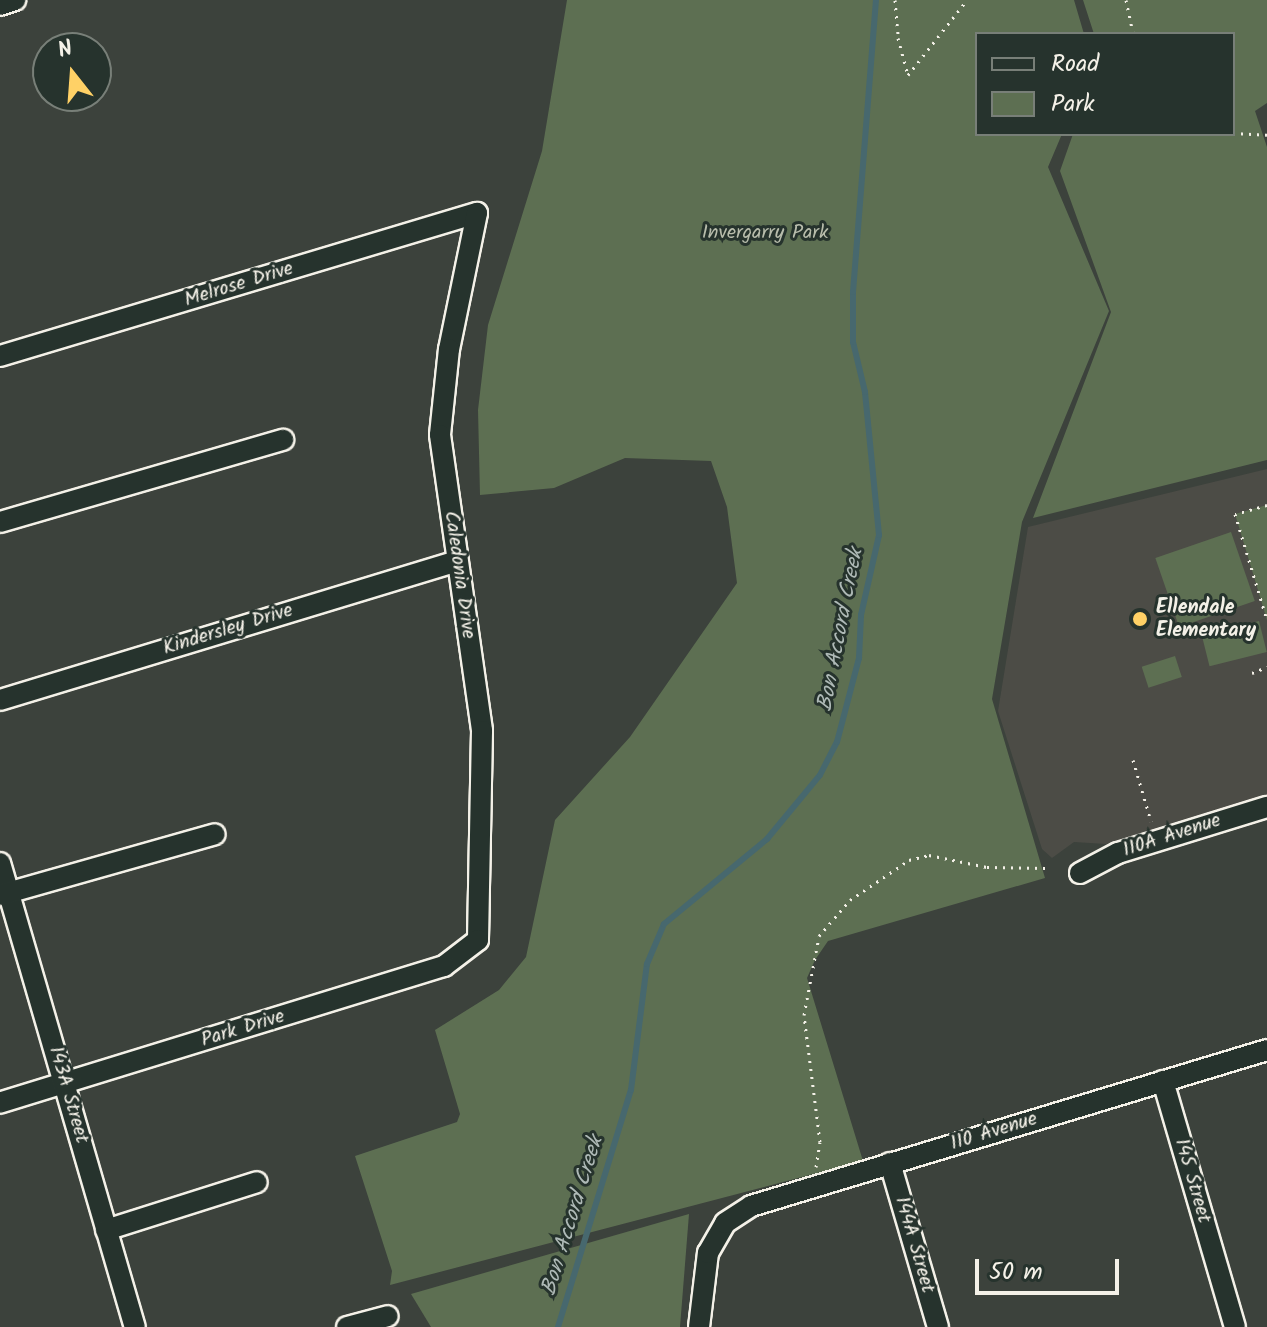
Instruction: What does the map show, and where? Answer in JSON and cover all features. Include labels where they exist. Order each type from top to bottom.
[{"type":"street","points":[[0,5],[15,0]]},
{"type":"street","name":"Melrose Drive","points":[[0,356],[477,213]]},
{"type":"street","name":"Caledonia Drive","points":[[477,213],[449,349],[440,435],[482,731],[478,940]]},
{"type":"street","points":[[0,522],[283,440]]},
{"type":"street","name":"Kindersley Drive","points":[[0,700],[457,561]]},
{"type":"street","name":"110A Avenue","points":[[1080,873],[1118,853],[1267,807]]},
{"type":"street","points":[[4,893],[215,834]]},
{"type":"street","name":"143A Street","points":[[0,863],[4,893],[66,1086],[135,1327]]},
{"type":"street","name":"Park Drive","points":[[0,1103],[66,1086],[444,966],[478,940]]},
{"type":"street","name":"110 Avenue","points":[[699,1327],[708,1253],[725,1223],[751,1206],[1267,1050]]},
{"type":"street","name":"145 Street","points":[[1163,1081],[1235,1327]]},
{"type":"street","name":"144A Street","points":[[890,1163],[938,1327]]},
{"type":"street","points":[[106,1230],[257,1182]]},
{"type":"street","points":[[347,1327],[388,1316]]},
{"type":"path","points":[[895,0],[898,38],[908,75],[967,0]]},
{"type":"path","points":[[1126,0],[1133,32]]},
{"type":"path","points":[[1235,133],[1267,135]]},
{"type":"path","points":[[1267,505],[1235,514],[1267,620]]},
{"type":"path","points":[[1252,673],[1267,667]]},
{"type":"path","points":[[1133,760],[1151,823]]},
{"type":"path","points":[[816,1172],[813,1162],[820,1142],[804,1015],[819,936],[850,900],[909,860],[929,855],[987,867],[1046,868]]},
{"type":"shaded area","name":"Ellendale Elementary","points":[[1267,469],[1267,796],[1106,844],[1074,842],[1052,858],[1042,849],[998,711],[1028,527]]},
{"type":"green space","name":"Invergarry Park","points":[[567,0],[1074,0],[1083,32],[975,32],[975,136],[1061,136],[1048,167],[1109,311],[1022,522],[992,699],[1045,878],[828,941],[815,960],[807,978],[863,1161],[390,1285],[392,1271],[355,1156],[457,1122],[460,1114],[435,1030],[499,990],[526,957],[555,820],[630,737],[737,583],[727,507],[711,461],[625,458],[554,488],[480,495],[478,410],[488,325],[542,151]]},
{"type":"green space","points":[[1083,0],[1267,0],[1267,103],[1255,111],[1267,147],[1267,460],[1033,518],[1111,312],[1060,171],[1072,136],[1235,136],[1235,32],[1093,32]]},
{"type":"green space","points":[[1267,505],[1267,620],[1235,514]]},
{"type":"green space","points":[[1231,532],[1255,601],[1179,627],[1155,558]]},
{"type":"green space","points":[[1259,621],[1267,652],[1209,666],[1202,635]]},
{"type":"green space","points":[[1175,656],[1182,677],[1149,688],[1142,667]]},
{"type":"green space","points":[[689,1214],[680,1327],[431,1327],[411,1294]]},
{"type":"waterway","name":"Bon Accord Creek","points":[[558,1327],[631,1090],[647,964],[664,924],[767,839],[820,775],[837,742],[859,658],[861,615],[879,535],[865,392],[853,342],[853,292],[876,0]]},
{"type":"place","name":"Ellendale Elementary","points":[[1140,619]]}]
